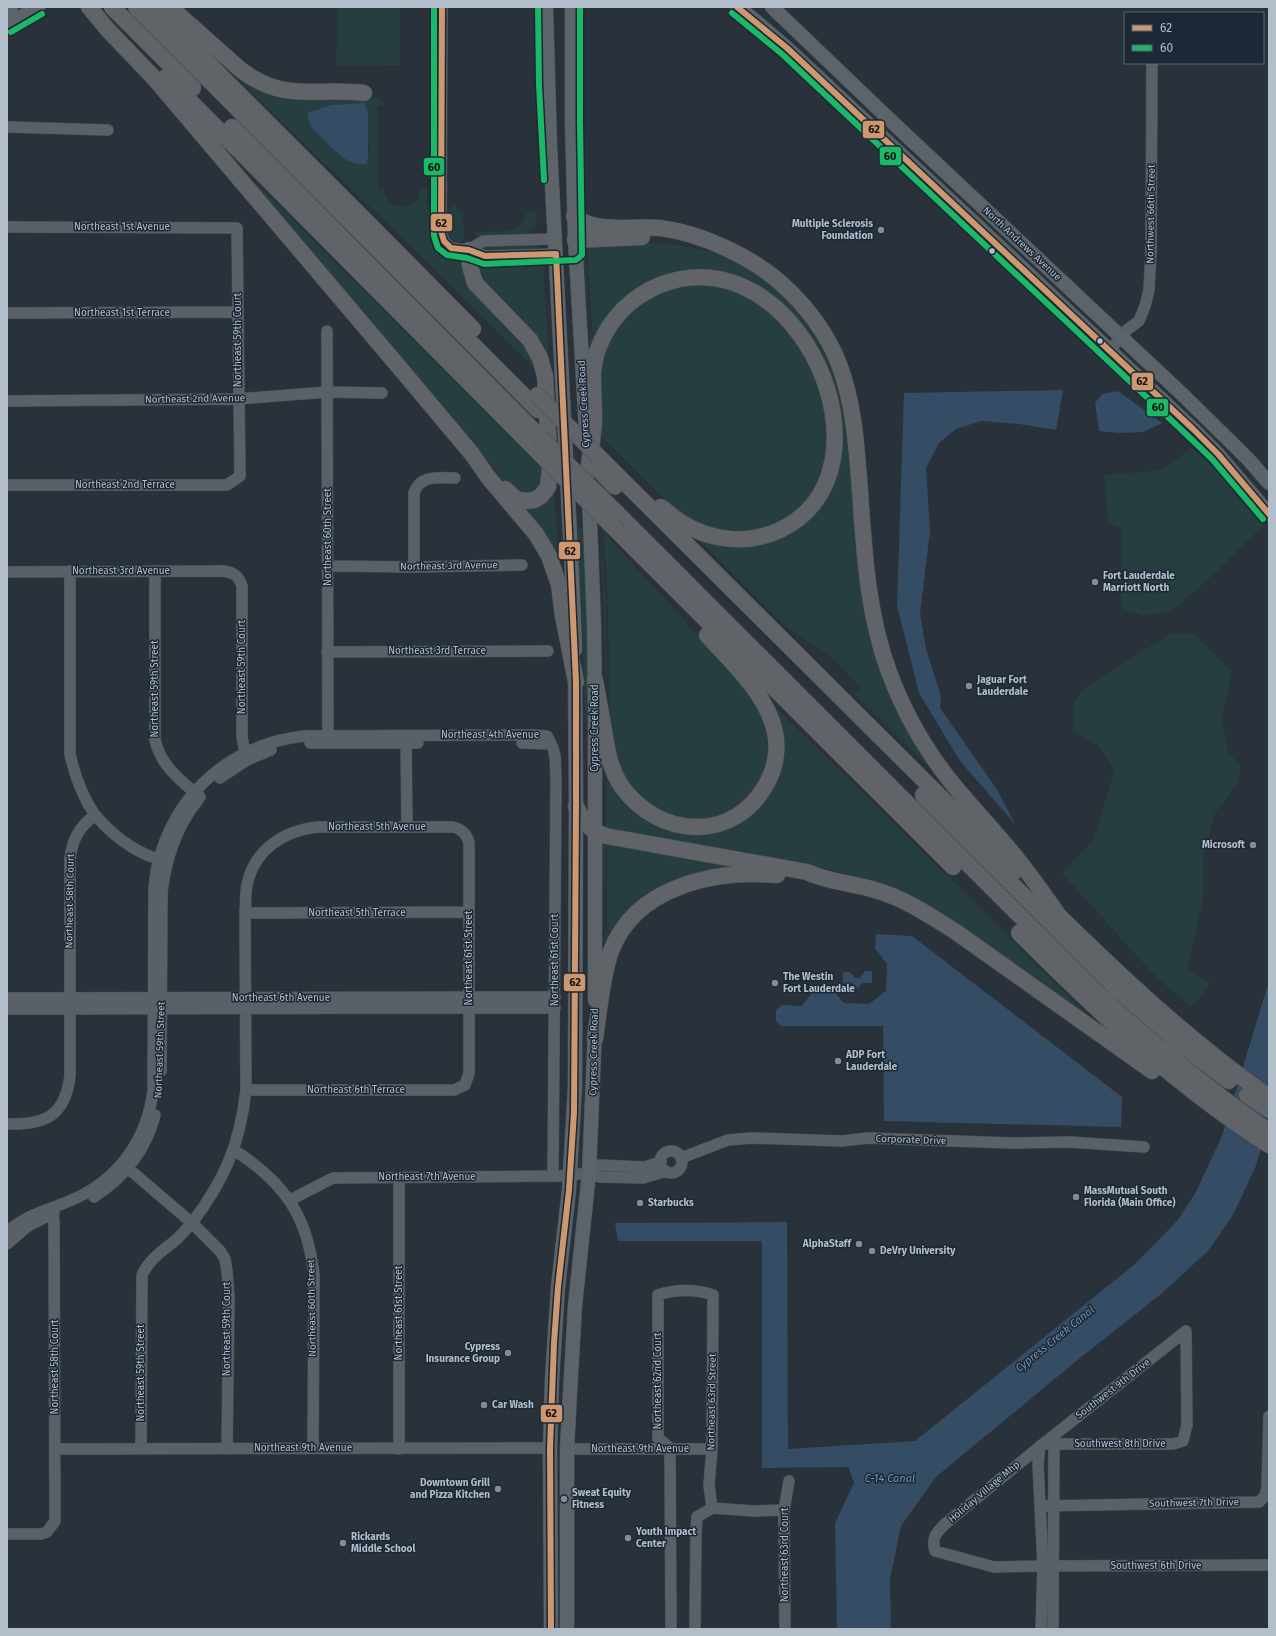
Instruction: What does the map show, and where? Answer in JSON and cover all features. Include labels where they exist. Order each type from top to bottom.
[{"type":"highway","points":[[90,7],[108,30],[154,78],[180,108],[472,454],[516,499],[527,501],[534,500],[547,490],[550,483],[545,376],[542,364],[530,340],[475,284],[470,266],[469,250]]},
{"type":"highway","points":[[96,7],[540,454],[1087,1000],[1150,1057],[1213,1099],[1269,1132]]},
{"type":"highway","points":[[112,7],[1073,971],[1213,1099],[1269,1145]]},
{"type":"highway","points":[[136,7],[538,402],[1078,951],[1148,1017],[1180,1044],[1269,1097]]},
{"type":"highway","points":[[152,7],[377,231],[538,402]]},
{"type":"highway","points":[[170,7],[241,70],[265,84],[279,89],[295,92],[364,93]]},
{"type":"highway","points":[[574,216],[585,224],[596,227],[657,228],[690,233],[749,260],[782,284],[810,314],[833,350],[847,388],[852,410],[871,603],[880,646],[894,685],[911,721],[932,756],[953,784],[1018,860],[1057,913]]},
{"type":"highway","points":[[575,246],[657,237],[711,243]]},
{"type":"highway","points":[[588,472],[594,420],[592,378],[595,358],[602,339],[612,321],[630,303],[646,291],[664,284],[689,278],[706,277],[723,279],[741,285],[766,299],[782,313],[802,338],[818,366],[828,393],[834,422],[835,444],[833,463],[826,483],[809,509],[793,522],[767,535],[739,539],[714,537],[694,530],[683,524],[615,480]]},
{"type":"highway","points":[[472,454],[488,477],[536,534],[549,556],[559,585],[563,616],[576,682]]},
{"type":"highway","points":[[615,480],[1136,990],[1269,1110]]},
{"type":"highway","points":[[595,680],[606,746],[611,766],[622,787],[644,811],[654,817],[672,824],[690,827],[706,826],[722,822],[739,814],[760,796],[770,779],[776,752],[775,730],[766,708],[742,675],[690,617],[653,567]]},
{"type":"highway","points":[[576,806],[586,825],[595,832],[613,838],[807,872],[818,877],[876,890],[927,914],[961,936],[1178,1090],[1213,1099]]},
{"type":"highway","points":[[595,1039],[605,977],[611,952],[628,923],[649,904],[681,886],[717,877],[756,874],[806,878],[818,877]]},
{"type":"main road","points":[[7,10],[11,7]]},
{"type":"main road","points":[[7,25],[38,7]]},
{"type":"main road","name":"Cypress Creek Road","points":[[546,7],[548,85],[576,682],[575,1086],[570,1175],[556,1312],[551,1409],[551,1573]]},
{"type":"main road","name":"Cypress Creek Road","points":[[567,1629],[567,1449],[575,1306],[588,1173],[595,1039],[595,680],[588,472],[575,246],[572,7]]},
{"type":"main road","name":"North Andrews Avenue","points":[[737,7],[787,48],[1218,454],[1269,514]]},
{"type":"main road","name":"North Andrews Avenue","points":[[772,7],[1214,424],[1269,483]]},
{"type":"main road","points":[[555,239],[575,246]]},
{"type":"main road","points":[[556,254],[575,246]]},
{"type":"main road","points":[[551,1409],[560,1443],[567,1449]]},
{"type":"main road","points":[[550,1448],[558,1453],[567,1477]]},
{"type":"main road","points":[[545,1629],[546,1604],[551,1573]]},
{"type":"main road","points":[[551,1573],[551,1629]]},
{"type":"street","points":[[442,7],[442,234],[445,244],[451,248],[469,250],[485,256],[556,254]]},
{"type":"street","name":"Northwest 66th Street","points":[[1109,351],[1121,336],[1139,321],[1146,306],[1149,290],[1151,252],[1152,64]]},
{"type":"street","points":[[7,127],[108,130]]},
{"type":"street","name":"Northeast 1st Avenue","points":[[7,227],[237,228]]},
{"type":"street","name":"Northeast 59th Court","points":[[237,228],[240,476]]},
{"type":"street","points":[[469,250],[483,241],[555,239]]},
{"type":"street","name":"Northeast 1st Terrace","points":[[7,313],[238,312]]},
{"type":"street","name":"Northeast 60th Street","points":[[327,331],[328,739]]},
{"type":"street","name":"Northeast 2nd Avenue","points":[[7,401],[238,399],[327,392],[382,393]]},
{"type":"street","name":"Northeast 2nd Terrace","points":[[7,485],[227,485],[240,476]]},
{"type":"street","points":[[414,567],[414,493],[419,483],[428,478],[455,478]]},
{"type":"street","name":"Northeast 3rd Avenue","points":[[328,566],[414,567],[522,565]]},
{"type":"street","name":"Northeast 59th Street","points":[[7,1244],[28,1226],[52,1210],[90,1191],[126,1166],[144,1146],[151,1132],[159,1103],[161,1089],[154,889],[169,831],[176,817],[197,795],[164,762],[158,752],[155,740],[155,571]]},
{"type":"street","name":"Northeast 3rd Avenue","points":[[7,572],[224,571],[235,575]]},
{"type":"street","points":[[70,572],[70,754],[74,773],[81,792],[95,815],[107,829],[126,844],[162,861]]},
{"type":"street","name":"Northeast 59th Court","points":[[235,575],[240,579],[242,586],[242,737],[245,756]]},
{"type":"street","name":"Northeast 3rd Terrace","points":[[327,652],[548,651]]},
{"type":"street","name":"Northeast 4th Avenue","points":[[197,795],[216,771],[245,756],[291,737],[551,744]]},
{"type":"street","points":[[406,739],[407,826]]},
{"type":"street","name":"Northeast 61st Court","points":[[551,744],[555,756],[556,771],[553,1176]]},
{"type":"street","name":"Northeast 58th Court","points":[[7,1124],[28,1124],[43,1120],[52,1115],[65,1099],[70,1076],[70,859],[75,837],[88,820],[95,815]]},
{"type":"street","name":"Northeast 5th Avenue","points":[[245,913],[247,886],[256,862],[268,848],[290,833],[317,827],[407,826],[453,827],[459,828],[464,832]]},
{"type":"street","name":"Northeast 61st Street","points":[[464,832],[469,843],[469,1073],[465,1085]]},
{"type":"street","name":"Northeast 5th Terrace","points":[[245,913],[468,912]]},
{"type":"street","points":[[192,1223],[211,1198],[225,1171],[234,1150],[242,1117],[246,1090],[245,913]]},
{"type":"street","name":"Northeast 6th Avenue","points":[[7,998],[70,1003],[158,1004],[469,1002],[555,997]]},
{"type":"street","name":"Northeast 6th Avenue","points":[[469,1002],[555,1008]]},
{"type":"street","name":"Northeast 6th Avenue","points":[[7,1009],[70,1003]]},
{"type":"street","name":"Northeast 6th Terrace","points":[[246,1090],[454,1090],[465,1085]]},
{"type":"street","name":"Corporate Drive","points":[[681,1158],[728,1140],[752,1138],[842,1141],[868,1138],[980,1143],[1077,1143],[1144,1147]]},
{"type":"street","name":"Northeast 60th Street","points":[[234,1150],[259,1166],[272,1178],[290,1200],[306,1236],[312,1258],[314,1276],[313,1448]]},
{"type":"street","points":[[570,1175],[588,1173],[600,1165],[663,1167],[672,1173],[678,1170],[682,1164],[681,1158],[677,1152],[667,1152],[662,1156],[663,1167]]},
{"type":"street","name":"Northeast 59th Court","points":[[126,1166],[192,1223],[220,1250],[225,1259],[229,1297],[227,1449]]},
{"type":"street","name":"Northeast 7th Avenue","points":[[290,1200],[333,1178],[570,1175]]},
{"type":"street","name":"Northeast 61st Street","points":[[399,1177],[399,1449]]},
{"type":"street","name":"Northeast 59th Street","points":[[7,1232],[24,1219],[37,1212],[52,1210]]},
{"type":"street","name":"Northeast 58th Court","points":[[7,1534],[41,1534],[47,1532],[52,1526],[56,1512],[52,1210]]},
{"type":"street","name":"Northeast 59th Street","points":[[141,1449],[142,1275],[146,1266],[152,1259],[192,1223]]},
{"type":"street","name":"Northeast 62nd Court","points":[[670,1448],[658,1438],[658,1295],[669,1291],[676,1291],[703,1292],[713,1295]]},
{"type":"street","name":"Northeast 63rd Street","points":[[712,1508],[709,1485],[712,1449],[713,1295]]},
{"type":"street","name":"Southwest 9th Drive","points":[[1048,1442],[1186,1331]]},
{"type":"street","name":"Southwest 8th Drive","points":[[1048,1442],[1173,1444],[1183,1441],[1187,1426],[1186,1331]]},
{"type":"street","name":"Southwest 7th Drive","points":[[1040,1506],[1259,1502],[1265,1496],[1268,1487],[1269,1416]]},
{"type":"street","points":[[1041,1629],[1053,1505],[1048,1442]]},
{"type":"street","points":[[1048,1442],[1038,1464],[1040,1506],[1048,1566],[1053,1629]]},
{"type":"street","name":"Holiday Village Mhp","points":[[1048,1442],[977,1497],[935,1535],[932,1543],[935,1551],[994,1567],[1048,1566]]},
{"type":"street","name":"Northeast 9th Avenue","points":[[56,1450],[550,1448]]},
{"type":"street","points":[[670,1448],[671,1629]]},
{"type":"street","name":"Northeast 9th Avenue","points":[[567,1449],[712,1449]]},
{"type":"street","name":"Northeast 63rd Court","points":[[785,1629],[784,1510],[789,1481]]},
{"type":"street","points":[[695,1629],[697,1517],[712,1508],[784,1510]]},
{"type":"street","name":"Southwest 6th Drive","points":[[1048,1566],[1269,1565]]},
{"type":"green space","points":[[338,7],[400,7],[400,65],[336,66]]},
{"type":"green space","points":[[216,57],[245,78],[359,98],[377,98],[380,100],[384,105],[377,106],[378,189],[384,189],[386,197],[391,202],[397,206],[403,207],[415,202],[419,197],[420,189],[427,189],[426,201],[432,214],[433,229],[436,230],[438,248],[446,257],[464,259],[521,338],[539,373],[397,232],[310,150]],"holes":[[[364,104],[369,142],[366,164],[347,160],[338,153],[320,135],[308,113],[331,105]]]},
{"type":"green space","points":[[247,174],[545,472],[545,481],[532,496],[513,491],[405,363],[243,177]]},
{"type":"green space","points":[[456,203],[457,211],[463,213],[464,238],[462,242],[456,241],[451,237],[446,225],[448,212],[451,206]]},
{"type":"green space","points":[[530,210],[537,212],[537,220],[533,229],[524,235],[480,237],[475,235],[474,232],[509,231],[521,225],[526,214]]},
{"type":"green space","points":[[660,243],[679,245],[717,253],[735,260],[769,281],[802,313],[829,353],[845,400],[863,590],[932,766],[930,768],[854,694],[860,687],[837,662],[784,625],[696,537],[748,543],[819,503],[833,398],[774,300],[674,276],[600,336],[594,333],[592,330],[587,244]]},
{"type":"green space","points":[[540,244],[538,248],[486,251],[483,249],[485,246]]},
{"type":"green space","points":[[583,245],[585,245],[590,331],[599,338],[591,351]]},
{"type":"green space","points":[[537,258],[542,260],[543,265],[549,361],[480,283],[476,261]]},
{"type":"green space","points":[[676,284],[735,286],[785,322],[821,385],[831,445],[818,489],[786,521],[756,532],[720,531],[689,519],[674,508],[599,434],[599,369],[608,341],[628,310]]},
{"type":"green space","points":[[1191,448],[1247,496],[1264,525],[1214,574],[1172,611],[1143,616],[1121,608],[1121,528],[1108,522],[1104,475],[1163,470]]},
{"type":"green space","points":[[556,483],[554,498],[559,553],[557,557],[523,506]]},
{"type":"green space","points":[[584,527],[587,609],[587,732],[578,528]]},
{"type":"green space","points":[[604,532],[739,681],[756,703],[766,725],[771,746],[766,776],[735,811],[691,823],[649,809],[619,773],[610,731],[608,606]]},
{"type":"green space","points":[[602,536],[606,606],[607,730]]},
{"type":"green space","points":[[1170,634],[1194,634],[1232,672],[1222,717],[1228,751],[1241,767],[1238,783],[1215,813],[1203,857],[1203,900],[1187,970],[1211,983],[1192,1007],[1157,978],[1062,873],[1094,840],[1114,771],[1099,746],[1073,731],[1074,703],[1083,689]]},
{"type":"green space","points":[[770,702],[1097,1024],[891,890],[850,875],[828,869],[606,830],[606,780],[612,777],[626,798],[703,830],[768,789]]},
{"type":"green space","points":[[603,842],[605,842],[605,931],[614,937],[605,952]]},
{"type":"green space","points":[[607,842],[768,869],[705,875],[615,935],[607,930]]},
{"type":"water","points":[[364,103],[368,112],[368,157],[366,164],[358,164],[343,158],[317,133],[310,125],[307,113],[331,105]]},
{"type":"water","points":[[1063,390],[1056,430],[1019,424],[981,421],[956,429],[939,443],[926,468],[930,531],[920,614],[926,649],[941,696],[940,708],[996,788],[1015,824],[960,761],[919,693],[897,606],[904,393]]},
{"type":"water","points":[[1118,391],[1162,423],[1143,432],[1119,433],[1099,431],[1095,403],[1102,394]]},
{"type":"water","points":[[876,934],[912,936],[1122,1097],[1121,1127],[884,1121],[883,1026],[781,1026],[776,1021],[776,1010],[782,1005],[802,1006],[816,987],[830,987],[844,1003],[869,1004],[886,991],[887,964],[875,948]]},
{"type":"water","points":[[865,971],[872,971],[872,983],[862,983],[858,989],[853,983],[843,983],[843,972],[850,972],[855,978],[860,978]]},
{"type":"water","name":"C-14 Canal","points":[[1269,981],[1269,1125],[1255,1168],[1233,1215],[1208,1251],[1161,1294],[1075,1362],[936,1477],[901,1526],[890,1579],[891,1629],[837,1629],[835,1523],[854,1483],[848,1467],[762,1468],[762,1241],[618,1241],[615,1223],[787,1222],[788,1449],[915,1441],[1135,1264],[1177,1221],[1196,1192],[1222,1136]]},
{"type":"transit line","name":"60","points":[[434,7],[434,236],[438,248],[447,255],[467,258],[484,264],[576,260],[582,255],[580,7]]},
{"type":"transit line","name":"62","points":[[442,7],[441,231],[444,241],[451,248],[469,250],[485,256],[556,254],[576,682],[576,806],[574,1112],[569,1190],[558,1287],[554,1343],[550,1448],[551,1629]]},
{"type":"transit line","name":"60","points":[[538,7],[539,85],[544,180]]},
{"type":"transit line","name":"62","points":[[737,7],[787,48],[1193,429],[1218,454],[1269,514]]},
{"type":"transit line","name":"60","points":[[732,13],[782,54],[1187,435],[1212,459],[1263,519]]},
{"type":"transit line","name":"60","points":[[11,32],[42,14]]},
{"type":"place","name":"Multiple Sclerosis Foundation","points":[[881,230]]},
{"type":"place","name":"Fort Lauderdale Marriott North","points":[[1095,582]]},
{"type":"place","name":"Jaguar Fort Lauderdale","points":[[969,686]]},
{"type":"place","name":"Microsoft","points":[[1253,845]]},
{"type":"place","name":"The Westin Fort Lauderdale","points":[[775,983]]},
{"type":"place","name":"ADP Fort Lauderdale","points":[[838,1061]]},
{"type":"place","name":"MassMutual South Florida (Main Office)","points":[[1076,1197]]},
{"type":"place","name":"Starbucks","points":[[640,1203]]},
{"type":"place","name":"AlphaStaff","points":[[859,1244]]},
{"type":"place","name":"DeVry University","points":[[872,1251]]},
{"type":"place","name":"Cypress Insurance Group","points":[[508,1353]]},
{"type":"place","name":"Car Wash","points":[[484,1405]]},
{"type":"place","name":"Downtown Grill and Pizza Kitchen","points":[[498,1489]]},
{"type":"place","name":"Sweat Equity Fitness","points":[[564,1499]]},
{"type":"place","name":"Youth Impact Center","points":[[628,1538]]},
{"type":"place","name":"Rickards Middle School","points":[[343,1543]]},
{"type":"water label","name":"Cypress Creek Canal","points":[[1055,1339]]}]
